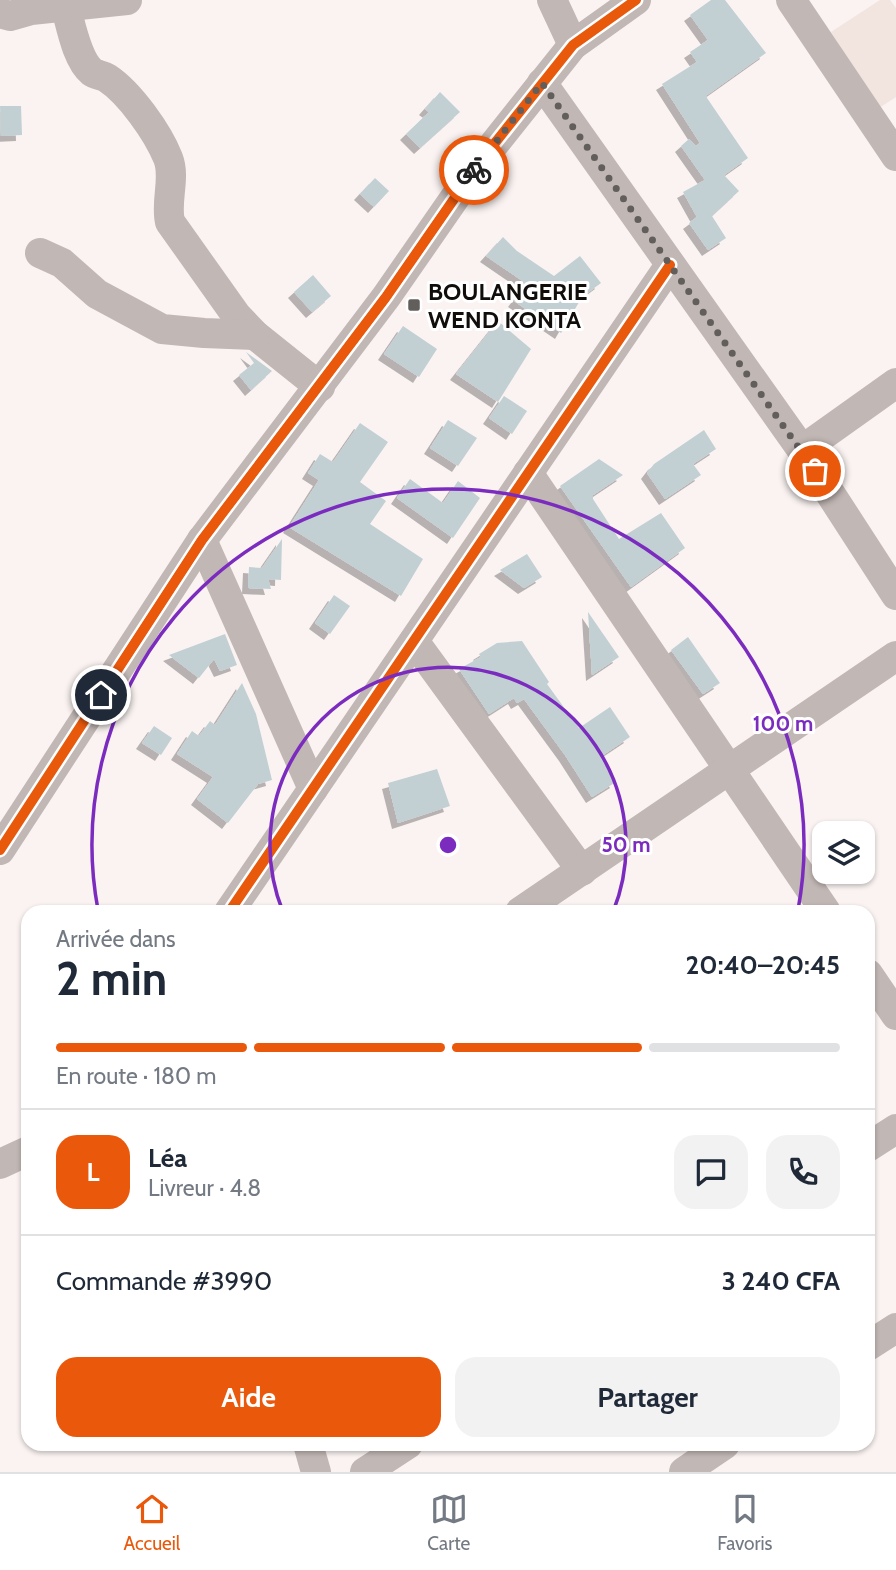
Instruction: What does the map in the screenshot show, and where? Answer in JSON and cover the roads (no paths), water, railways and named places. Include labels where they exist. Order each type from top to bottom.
[{"type":"street","points":[[0,13],[10,16],[31,10],[127,0]]},
{"type":"street","points":[[552,0],[573,44]]},
{"type":"street","points":[[0,850],[202,540],[320,387],[479,163],[573,44],[636,0]]},
{"type":"street","points":[[791,0],[886,120],[896,156]]},
{"type":"street","points":[[66,8],[78,51],[92,72],[106,77],[128,97],[160,141],[169,161],[171,177],[168,212],[170,222],[213,285],[255,335],[320,387]]},
{"type":"street","points":[[542,83],[802,450],[896,595]]},
{"type":"street","points":[[40,253],[62,263],[97,293],[162,329],[255,335]]},
{"type":"street","points":[[234,905],[670,265]]},
{"type":"street","points":[[802,450],[896,383]]},
{"type":"street","points":[[528,473],[821,905]]},
{"type":"street","points":[[202,540],[313,789]]},
{"type":"street","points":[[414,641],[582,871]]},
{"type":"street","points":[[531,905],[896,656]]},
{"type":"street","points":[[875,984],[896,1015]]},
{"type":"street","points":[[875,1142],[896,1129]]},
{"type":"street","points":[[0,1164],[21,1154]]},
{"type":"street","points":[[309,1451],[316,1472]]},
{"type":"street","points":[[365,1472],[397,1451]]},
{"type":"street","points":[[684,1472],[715,1451]]},
{"type":"place","name":"BOULANGERIE WEND KONTA","points":[[414,305]]}]
